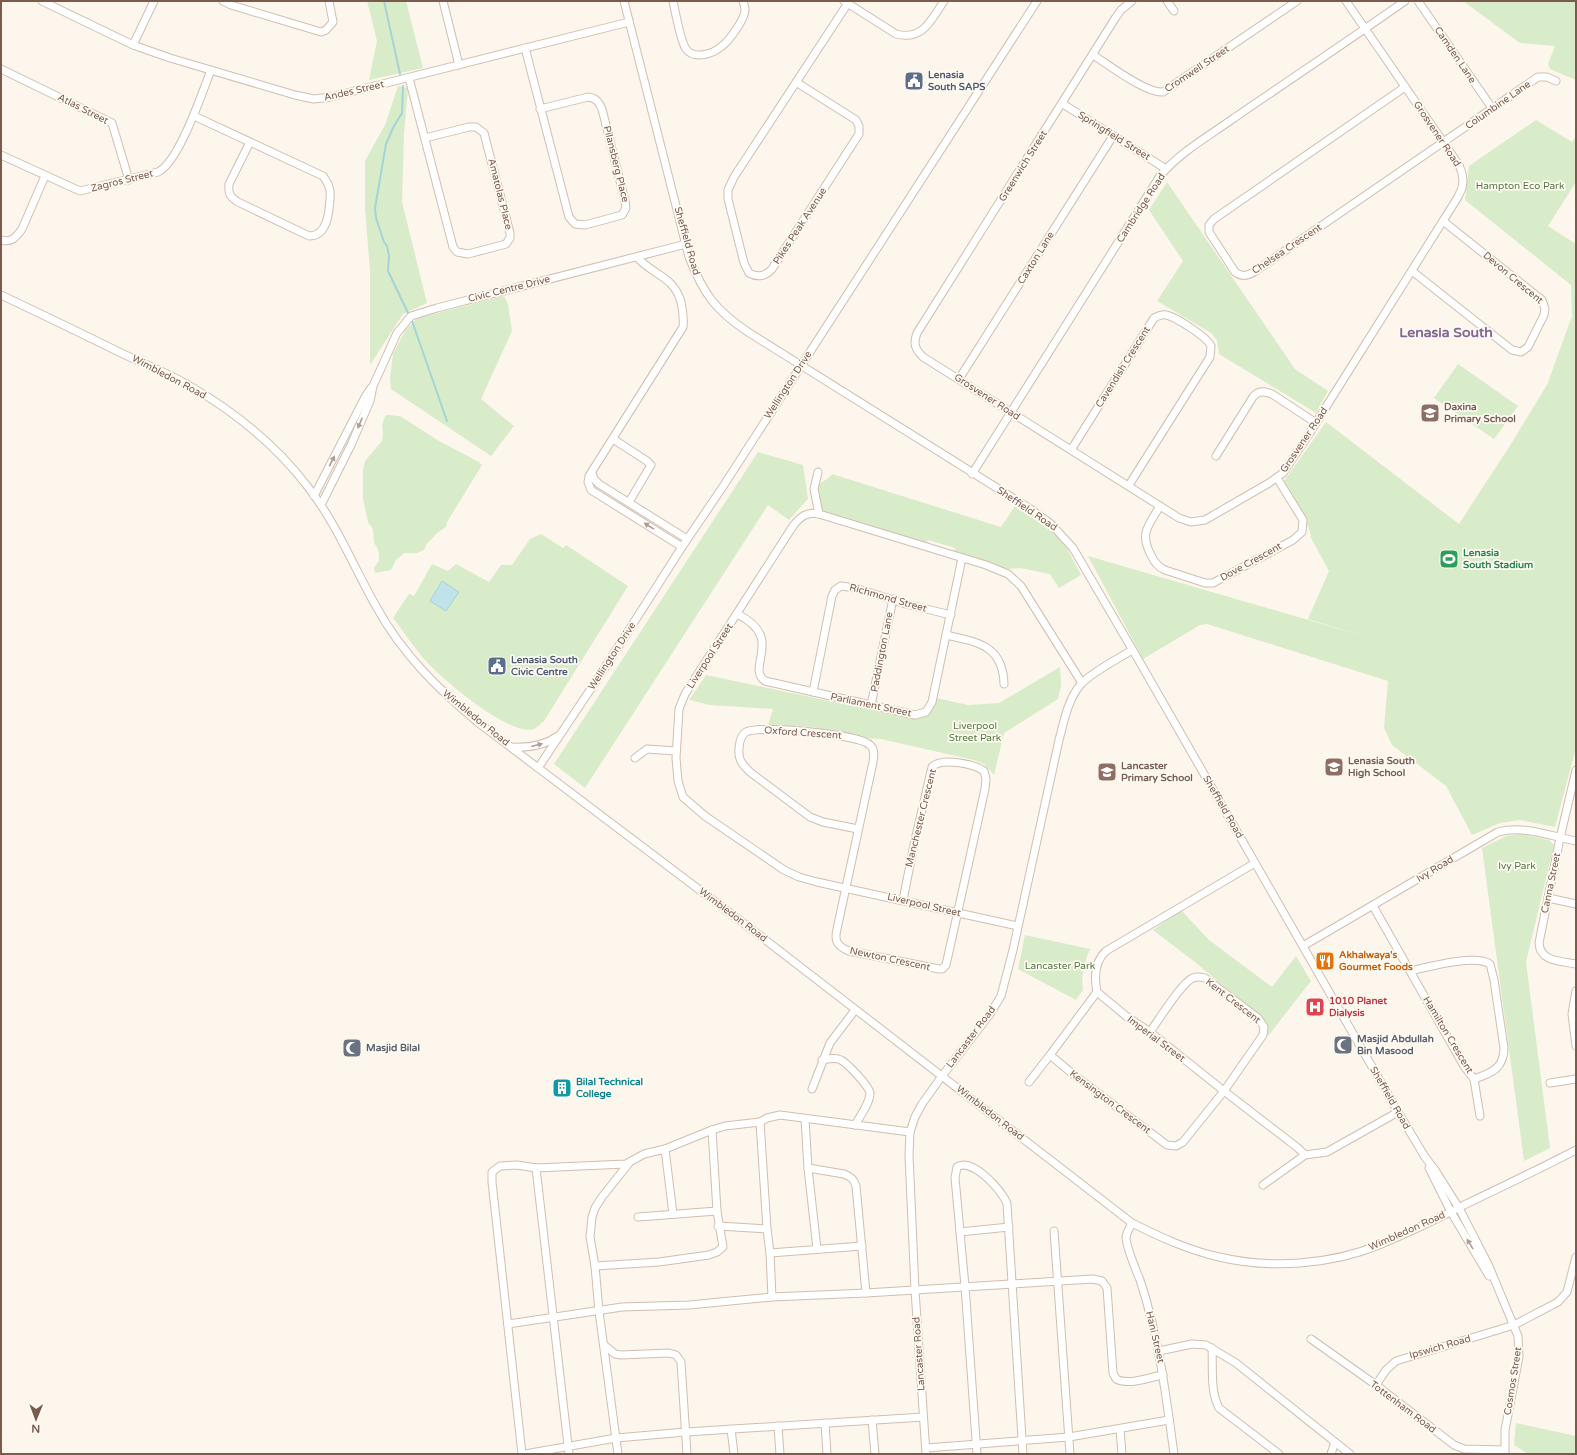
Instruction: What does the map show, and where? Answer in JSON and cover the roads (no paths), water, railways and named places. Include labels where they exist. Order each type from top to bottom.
[{"type":"street","name":"Andes Street","points":[[42,1],[133,45],[210,70],[295,95],[314,99],[331,97],[409,78],[630,22]]},
{"type":"street","points":[[133,45],[154,1]]},
{"type":"street","points":[[223,1],[231,6],[321,32],[326,30],[332,22],[329,1]]},
{"type":"street","points":[[443,1],[459,65]]},
{"type":"street","name":"Sheffield Road","points":[[624,1],[686,244],[699,282],[713,303],[739,326],[972,474],[1029,508],[1058,530],[1073,548],[1398,1112],[1459,1208]]},
{"type":"street","points":[[673,1],[684,47],[691,54],[699,55],[717,50],[724,46],[743,17],[745,9],[743,1]]},
{"type":"street","points":[[846,2],[896,34],[906,36],[923,31],[928,26],[944,1]]},
{"type":"street","name":"Wellington Drive","points":[[538,768],[604,669],[1037,1]]},
{"type":"street","name":"Greenwich Street","points":[[917,333],[1116,18],[1132,1]]},
{"type":"street","points":[[1167,1],[1174,11]]},
{"type":"street","name":"Cromwell Street","points":[[1093,55],[1146,88],[1157,93],[1163,92],[1297,1]]},
{"type":"street","points":[[1346,1],[1365,29]]},
{"type":"street","name":"Cambridge Road","points":[[972,474],[1160,176],[1166,169],[1179,157],[1405,1]]},
{"type":"street","name":"Camden Lane","points":[[1418,1],[1492,108]]},
{"type":"street","name":"Pikes Peak Avenue","points":[[796,82],[856,120],[859,126],[859,134],[772,269],[766,275],[757,276],[749,273],[744,263],[728,199],[728,190],[734,177],[846,2]]},
{"type":"street","name":"Grosvener Road","points":[[917,333],[914,343],[917,351],[922,356],[1011,413],[1129,485],[1160,506],[1185,520],[1198,522],[1205,520],[1277,478],[1288,466],[1443,221],[1462,188],[1462,173],[1459,164],[1365,29]]},
{"type":"street","name":"Pilansberg Place","points":[[525,48],[540,109],[569,218],[571,221],[579,225],[585,225],[622,215],[626,208],[625,201],[599,102],[588,97],[540,109]]},
{"type":"street","name":"Atlas Street","points":[[1,69],[112,123],[129,180]]},
{"type":"street","name":"Zagros Street","points":[[1,155],[80,191],[158,172],[165,168],[173,159],[194,116],[210,70]]},
{"type":"street","name":"Columbine Lane","points":[[1443,143],[1538,77],[1544,77],[1556,81]]},
{"type":"street","name":"Amatolas Place","points":[[409,78],[442,208],[455,250],[460,254],[468,254],[506,244],[510,238],[510,233],[484,133],[476,127],[469,127],[425,138]]},
{"type":"street","name":"Chelsea Crescent","points":[[1405,87],[1211,222],[1208,229],[1211,236],[1235,272],[1239,275],[1249,275],[1443,143]]},
{"type":"street","name":"Springfield Street","points":[[1063,104],[1166,169]]},
{"type":"street","points":[[194,116],[250,142],[322,176],[330,190],[328,218],[322,230],[318,234],[309,236],[238,202],[230,196],[229,184],[250,142]]},
{"type":"street","name":"Caxton Lane","points":[[959,379],[1113,136]]},
{"type":"street","points":[[1,240],[11,240],[16,237],[22,229],[45,176]]},
{"type":"street","name":"Devon Crescent","points":[[1412,270],[1512,350],[1521,352],[1528,347],[1544,315],[1545,308],[1542,300],[1443,221]]},
{"type":"street","name":"Civic Centre Drive","points":[[314,496],[365,397],[373,386],[397,333],[411,316],[686,244]]},
{"type":"street","points":[[637,257],[650,269],[676,288],[684,312],[684,322],[682,330],[589,476],[588,482],[592,490],[682,547]]},
{"type":"street","name":"Wimbledon Road","points":[[1,295],[189,385],[229,411],[262,437],[280,454],[321,505],[338,533],[376,608],[408,655],[428,678],[447,696],[538,768],[1132,1223],[1174,1243],[1208,1255],[1241,1261],[1278,1264],[1321,1260],[1379,1245],[1451,1212],[1576,1150]]},
{"type":"street","name":"Cavendish Crescent","points":[[1072,450],[1154,318],[1158,315],[1167,315],[1204,336],[1211,346],[1210,357],[1129,485]]},
{"type":"street","name":"Civic Centre Drive","points":[[321,505],[351,445],[370,401],[373,386]]},
{"type":"street","points":[[1216,456],[1253,397],[1259,392],[1267,392],[1272,394],[1316,422]]},
{"type":"street","points":[[613,440],[650,464],[650,467],[631,504],[629,514]]},
{"type":"street","points":[[818,472],[814,489],[819,514]]},
{"type":"street","points":[[592,473],[594,479],[599,484],[687,539]]},
{"type":"street","name":"Dove Crescent","points":[[1160,506],[1145,534],[1146,546],[1154,561],[1160,568],[1165,570],[1205,583],[1213,583],[1293,540],[1302,532],[1303,520],[1277,478]]},
{"type":"street","name":"Liverpool Street","points":[[1018,926],[817,882],[791,874],[697,809],[683,797],[680,790],[676,751],[679,709],[682,700],[796,522],[808,513],[819,514],[997,569],[1008,574],[1016,580],[1082,683]]},
{"type":"street","name":"Parliament Street","points":[[737,614],[751,621],[761,635],[763,646],[759,671],[762,679],[770,683],[915,715],[926,712],[932,702],[962,558]]},
{"type":"street","name":"Richmond Street","points":[[813,692],[832,596],[835,590],[841,586],[847,586],[950,615]]},
{"type":"street","name":"Paddington Lane","points":[[871,705],[893,600]]},
{"type":"street","points":[[946,635],[974,641],[988,647],[993,652],[1002,670],[1004,684]]},
{"type":"street","name":"Lancaster Road","points":[[926,1451],[914,1290],[909,1155],[910,1132],[915,1117],[922,1104],[990,1014],[1001,996],[1063,724],[1072,699],[1082,683],[1132,650]]},
{"type":"street","name":"Oxford Crescent","points":[[846,888],[873,762],[874,752],[870,745],[861,740],[848,737],[805,732],[758,730],[748,731],[742,736],[739,745],[741,762],[760,779],[810,817],[823,822],[858,829]]},
{"type":"street","points":[[511,747],[525,748],[535,746],[546,743],[560,734]]},
{"type":"street","points":[[635,758],[647,749],[676,751]]},
{"type":"street","name":"Manchester Crescent","points":[[903,900],[932,767],[939,762],[947,761],[975,767],[984,771],[986,783],[959,913]]},
{"type":"street","name":"Canna Street","points":[[1575,775],[1560,838],[1539,943],[1541,952],[1548,958],[1576,964]]},
{"type":"street","name":"Ivy Road","points":[[1303,946],[1498,832],[1516,829],[1576,841]]},
{"type":"street","points":[[1029,1082],[1097,992],[1095,979],[1097,965],[1101,955],[1255,862]]},
{"type":"street","name":"Newton Crescent","points":[[846,888],[835,936],[836,943],[849,951],[871,956],[942,969],[946,965],[959,913]]},
{"type":"street","points":[[1548,898],[1576,904]]},
{"type":"street","name":"Hamilton Crescent","points":[[1373,906],[1464,1066],[1474,1079],[1490,1073],[1498,1067],[1503,1058],[1504,1048],[1494,980],[1490,964],[1481,960],[1469,960],[1410,971]]},
{"type":"street","name":"Kent Crescent","points":[[1150,1032],[1184,985],[1194,977],[1199,976],[1205,978],[1258,1018],[1264,1027],[1263,1035],[1224,1091]]},
{"type":"street","points":[[1576,991],[1572,1014],[1576,1046]]},
{"type":"street","name":"Imperial Street","points":[[1097,992],[1126,1016],[1150,1032],[1305,1155]]},
{"type":"street","points":[[812,1089],[822,1060],[837,1033],[855,1010]]},
{"type":"street","name":"Kensington Crescent","points":[[1050,1054],[1080,1079],[1167,1145],[1172,1147],[1180,1145],[1183,1142],[1224,1091]]},
{"type":"street","points":[[822,1060],[831,1058],[841,1060],[862,1080],[869,1089],[869,1100],[855,1125]]},
{"type":"street","points":[[1474,1079],[1480,1116]]},
{"type":"street","points":[[1550,1083],[1576,1079]]},
{"type":"street","points":[[1263,1186],[1305,1155],[1326,1152],[1398,1112]]},
{"type":"street","points":[[910,1132],[780,1115],[767,1118],[760,1122],[725,1126],[712,1130],[665,1149],[644,1154],[623,1165],[536,1168],[508,1165],[500,1166],[492,1172],[492,1182],[524,1454],[616,1438],[686,1432],[923,1417]]},
{"type":"street","points":[[805,1119],[808,1168],[817,1249]]},
{"type":"street","points":[[760,1122],[772,1297]]},
{"type":"street","points":[[595,1266],[659,1262],[709,1255],[717,1252],[723,1247],[718,1226],[712,1130]]},
{"type":"street","points":[[665,1149],[673,1214]]},
{"type":"street","name":"Sheffield Road","points":[[1425,1156],[1451,1212]]},
{"type":"street","points":[[618,1454],[599,1311],[595,1266],[590,1237],[592,1217],[602,1197],[629,1163]]},
{"type":"street","points":[[977,1454],[965,1286],[955,1178],[957,1167],[963,1165],[972,1167],[1002,1193],[1007,1204],[1023,1454]]},
{"type":"street","points":[[536,1168],[569,1454]]},
{"type":"street","points":[[808,1168],[844,1174],[854,1181],[856,1186],[866,1293]]},
{"type":"street","name":"Cosmos Street","points":[[1459,1208],[1488,1264],[1514,1325],[1520,1350],[1505,1430],[1504,1452]]},
{"type":"street","points":[[638,1217],[717,1211]]},
{"type":"street","name":"Cosmos Street","points":[[1451,1212],[1498,1289]]},
{"type":"street","name":"Hani Street","points":[[1132,1223],[1127,1233],[1127,1242],[1148,1305],[1159,1351],[1174,1454]]},
{"type":"street","points":[[718,1226],[767,1229]]},
{"type":"street","points":[[960,1232],[1009,1227]]},
{"type":"street","points":[[1054,1231],[1059,1280],[1070,1454]]},
{"type":"street","points":[[770,1253],[862,1246]]},
{"type":"street","name":"Ipswich Road","points":[[1376,1385],[1390,1365],[1400,1359],[1514,1325],[1558,1302],[1564,1297],[1569,1287],[1576,1257]]},
{"type":"street","points":[[508,1324],[622,1307],[688,1305],[772,1297],[866,1293],[1093,1279],[1102,1281],[1105,1284],[1108,1295],[1113,1372],[1116,1379],[1123,1382],[1129,1382],[1163,1375]]},
{"type":"street","name":"Tottenham Road","points":[[1311,1339],[1376,1385],[1447,1441],[1459,1448],[1504,1452]]},
{"type":"street","points":[[1159,1351],[1197,1344],[1206,1344],[1236,1363],[1350,1454]]},
{"type":"street","points":[[604,1345],[615,1354],[621,1355],[669,1353],[679,1357],[681,1362],[687,1454]]},
{"type":"street","points":[[1212,1348],[1216,1403],[1219,1408],[1279,1454]]},
{"type":"street","points":[[872,1420],[875,1454]]},
{"type":"street","points":[[926,1451],[976,1444],[1022,1442],[1069,1437],[1169,1420]]},
{"type":"street","points":[[825,1423],[827,1454]]},
{"type":"street","points":[[778,1426],[780,1454]]},
{"type":"street","points":[[1120,1428],[1122,1454]]},
{"type":"street","points":[[731,1429],[734,1454]]},
{"type":"street","points":[[1331,1454],[1335,1442]]},
{"type":"water","points":[[442,581],[459,592],[446,611],[430,601]]},
{"type":"waterway","points":[[384,1],[400,74]]},
{"type":"waterway","points":[[403,86],[402,113],[386,144],[375,208],[376,218],[384,242],[387,246],[389,256],[388,271],[409,315]]},
{"type":"waterway","points":[[411,318],[447,421]]},
{"type":"place","name":"Lenasia South SAPS","points":[[914,81]]},
{"type":"place","name":"Daxina Primary School","points":[[1430,413]]},
{"type":"place","name":"Lenasia South Stadium","points":[[1449,559]]},
{"type":"place","name":"Lenasia South Civic Centre","points":[[497,666]]},
{"type":"place","name":"Lenasia South High School","points":[[1334,767]]},
{"type":"place","name":"Lancaster Primary School","points":[[1107,772]]},
{"type":"place","name":"Akhalwaya's Gourmet Foods","points":[[1325,961]]},
{"type":"place","name":"1010 Planet Dialysis","points":[[1315,1007]]},
{"type":"place","name":"Masjid Abdullah Bin Masood","points":[[1343,1045]]},
{"type":"place","name":"Masjid Bilal","points":[[352,1048]]},
{"type":"place","name":"Bilal Technical College","points":[[562,1088]]},
{"type":"district","name":"Lenasia South","points":[[1446,332]]},
{"type":"park label","name":"Hampton Eco Park","points":[[1520,186]]},
{"type":"park label","name":"Liverpool Street Park","points":[[975,732]]},
{"type":"park label","name":"Ivy Park","points":[[1517,866]]},
{"type":"park label","name":"Lancaster Park","points":[[1060,966]]}]
